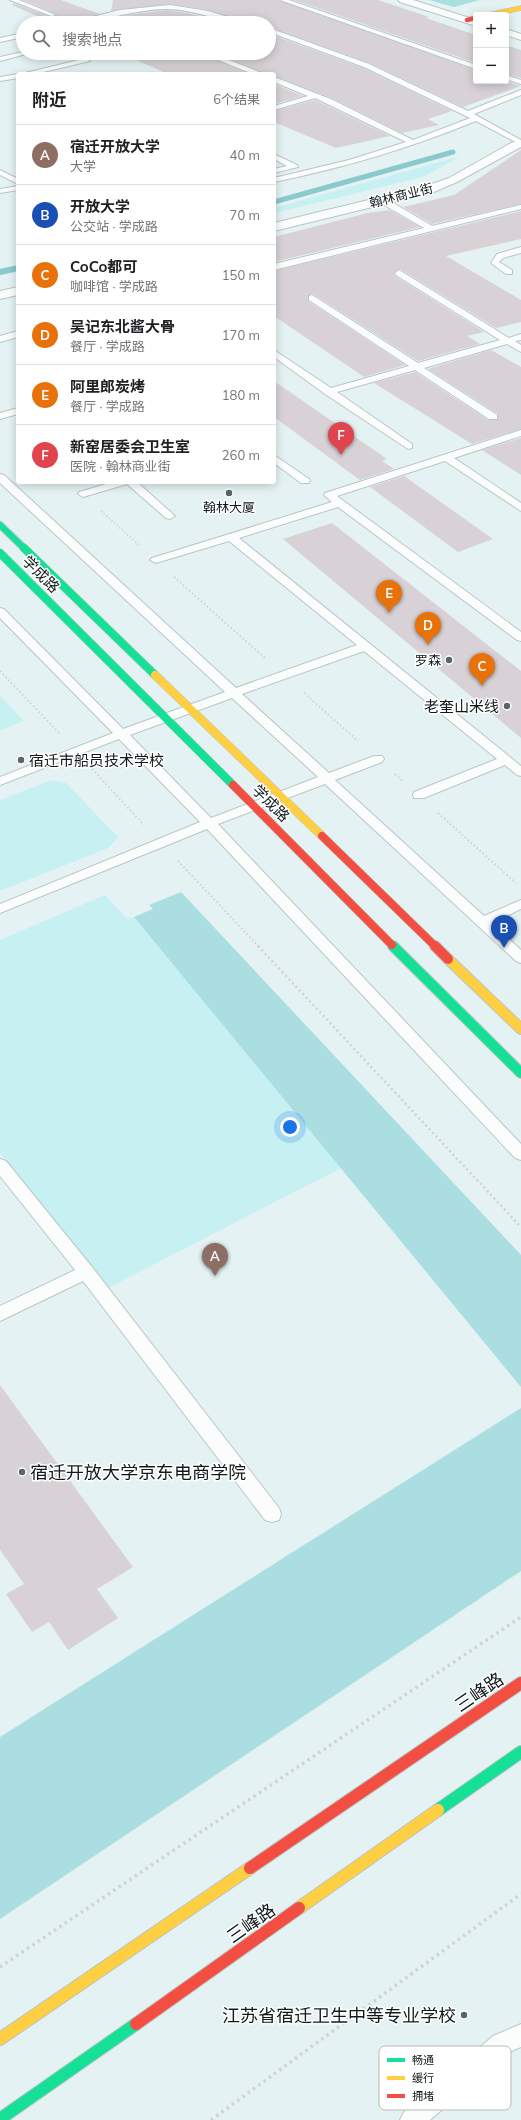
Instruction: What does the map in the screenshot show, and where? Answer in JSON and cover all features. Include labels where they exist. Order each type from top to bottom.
[{"type":"main road","points":[[503,12],[521,8]]},
{"type":"main road","points":[[509,17],[521,15]]},
{"type":"main road","name":"学成路","points":[[0,525],[521,1029]]},
{"type":"main road","name":"学成路","points":[[0,553],[521,1073]]},
{"type":"main road","name":"三峰路","points":[[0,2039],[521,1683]]},
{"type":"main road","name":"三峰路","points":[[0,2119],[521,1752]]},
{"type":"street","points":[[403,0],[473,20]]},
{"type":"street","points":[[509,33],[521,37]]},
{"type":"street","name":"翰林商业街","points":[[276,226],[430,189],[453,180],[515,144],[521,143]]},
{"type":"street","points":[[0,295],[16,291]]},
{"type":"lane","points":[[13,0],[53,15]]},
{"type":"lane","points":[[155,8],[172,0]]},
{"type":"lane","points":[[282,0],[473,66]]},
{"type":"lane","points":[[106,16],[155,8],[171,7],[216,16]]},
{"type":"lane","points":[[276,33],[366,65],[469,113],[521,143]]},
{"type":"lane","points":[[0,40],[16,37]]},
{"type":"lane","points":[[0,59],[16,55]]},
{"type":"lane","points":[[46,72],[86,61],[84,60]]},
{"type":"lane","points":[[223,60],[255,72]]},
{"type":"lane","points":[[0,79],[16,76]]},
{"type":"lane","points":[[509,78],[521,82]]},
{"type":"lane","points":[[276,80],[315,96],[413,144]]},
{"type":"lane","points":[[469,113],[521,92]]},
{"type":"lane","points":[[276,107],[315,96]]},
{"type":"lane","points":[[276,180],[356,161],[413,144],[477,118]]},
{"type":"lane","points":[[276,157],[294,167],[276,171]]},
{"type":"lane","points":[[0,172],[16,181]]},
{"type":"lane","points":[[0,191],[16,188]]},
{"type":"lane","points":[[382,200],[431,229]]},
{"type":"lane","points":[[276,267],[521,208]]},
{"type":"lane","points":[[509,272],[495,263],[495,261],[500,256],[521,250]]},
{"type":"lane","points":[[399,273],[521,349]]},
{"type":"lane","points":[[312,298],[493,417]]},
{"type":"lane","points":[[0,339],[16,335]]},
{"type":"lane","points":[[328,392],[521,337]]},
{"type":"lane","points":[[276,354],[328,392],[408,446]]},
{"type":"lane","points":[[0,416],[16,412]]},
{"type":"lane","points":[[521,433],[329,495],[521,638]]},
{"type":"lane","points":[[446,457],[521,508]]},
{"type":"lane","points":[[276,459],[305,481]]},
{"type":"lane","points":[[0,477],[521,958]]},
{"type":"lane","points":[[83,494],[117,484]]},
{"type":"lane","points":[[133,484],[170,516]]},
{"type":"lane","points":[[156,560],[340,503]]},
{"type":"lane","points":[[231,537],[521,772]]},
{"type":"lane","points":[[0,611],[209,823],[521,1154]]},
{"type":"lane","points":[[0,781],[166,717],[366,646]]},
{"type":"lane","points":[[0,909],[209,823],[378,760]]},
{"type":"lane","points":[[419,796],[506,760]]},
{"type":"lane","points":[[482,922],[521,904]]},
{"type":"lane","points":[[0,1165],[86,1272],[272,1514]]},
{"type":"lane","points":[[0,1314],[86,1272]]},
{"type":"lane","points":[[499,2046],[521,2035]]},
{"type":"lane","points":[[412,2120],[424,2110]]},
{"type":"path","points":[[0,671],[521,1227]]},
{"type":"path","points":[[0,1967],[521,1617]]},
{"type":"path","points":[[211,2120],[521,1894]]},
{"type":"shaded area","points":[[429,0],[480,0],[454,7]]},
{"type":"shaded area","points":[[461,156],[423,177],[276,213],[276,207]]},
{"type":"shaded area","points":[[0,696],[24,721],[0,730]]},
{"type":"shaded area","points":[[52,780],[66,783],[118,837],[108,848],[0,891],[0,800]]},
{"type":"shaded area","points":[[181,892],[521,1255],[521,1387],[134,917],[153,909],[149,905]]},
{"type":"shaded area","points":[[105,895],[127,919],[134,917],[341,1168],[108,1288],[0,1153],[0,940]]},
{"type":"shaded area","points":[[521,1408],[521,1571],[0,1919],[0,1737]]},
{"type":"building","points":[[23,0],[61,0],[100,14],[93,16],[57,16],[57,14]]},
{"type":"building","points":[[113,0],[279,0],[473,69],[473,84],[509,84],[509,82],[521,86],[463,107],[370,63],[276,29],[276,16],[227,16],[208,10],[170,4],[111,11]]},
{"type":"building","points":[[294,0],[378,0],[429,17],[426,18],[473,34],[473,62]]},
{"type":"building","points":[[13,3],[47,16],[37,16],[12,5]]},
{"type":"building","points":[[167,10],[200,16],[126,16]]},
{"type":"building","points":[[276,37],[363,68],[452,111],[428,119],[439,125],[402,133],[334,99],[276,77],[276,72],[260,72],[232,60],[276,60]]},
{"type":"building","points":[[509,46],[521,50],[521,78],[509,75]]},
{"type":"building","points":[[136,60],[216,60],[244,72],[163,72]]},
{"type":"building","points":[[276,85],[303,96],[276,103]]},
{"type":"building","points":[[315,100],[390,136],[336,148],[276,123],[276,110]]},
{"type":"building","points":[[521,150],[521,204],[432,224],[403,207],[454,195]]},
{"type":"building","points":[[390,210],[420,227],[276,262],[276,236],[368,213]]},
{"type":"building","points":[[521,211],[521,239],[446,256],[521,300],[521,322],[496,328],[400,269],[394,273],[395,276],[484,332],[467,336],[480,344],[418,361],[313,294],[309,295],[308,301],[405,365],[364,377],[276,317],[276,271]]},
{"type":"building","points":[[491,350],[521,367],[521,429],[472,444],[374,383],[415,372],[488,420],[497,420],[498,414],[428,369]]},
{"type":"building","points":[[276,382],[387,459],[382,461],[394,469],[360,480],[276,418]]},
{"type":"building","points":[[521,438],[521,475],[482,450]]},
{"type":"building","points":[[404,476],[493,539],[458,552],[370,487]]},
{"type":"building","points":[[332,523],[521,671],[521,738],[283,539]]},
{"type":"building","points":[[0,1385],[133,1567],[97,1589],[118,1618],[68,1650],[49,1622],[32,1632],[6,1594],[24,1584],[0,1550]]},
{"type":"waterway","points":[[276,201],[453,152]]},
{"type":"waterway","points":[[0,272],[16,268]]},
{"type":"traffic: fast","points":[[0,525],[155,675]]},
{"type":"traffic: fast","points":[[0,553],[233,785]]},
{"type":"traffic: fast","points":[[392,945],[521,1073]]},
{"type":"traffic: fast","points":[[438,1810],[521,1752]]},
{"type":"traffic: fast","points":[[0,2119],[136,2024]]},
{"type":"traffic: slow","points":[[503,12],[521,8]]},
{"type":"traffic: slow","points":[[155,675],[322,836]]},
{"type":"traffic: slow","points":[[448,959],[521,1029]]},
{"type":"traffic: slow","points":[[299,1908],[438,1810]]},
{"type":"traffic: slow","points":[[0,2039],[250,1868]]},
{"type":"traffic: jam","points":[[467,20],[473,19]]},
{"type":"traffic: jam","points":[[233,785],[392,945]]},
{"type":"traffic: jam","points":[[322,836],[448,959]]},
{"type":"traffic: jam","points":[[250,1868],[521,1683]]},
{"type":"traffic: jam","points":[[136,2024],[299,1908]]},
{"type":"place","name":"新窑居委会卫生室","points":[[341,455]]},
{"type":"place","name":"翰林大厦","points":[[229,493]]},
{"type":"place","name":"阿里郎炭烤","points":[[389,613]]},
{"type":"place","name":"吴记东北酱大骨","points":[[428,645]]},
{"type":"place","name":"罗森","points":[[449,660]]},
{"type":"place","name":"CoCo都可","points":[[482,686]]},
{"type":"place","name":"老奎山米线","points":[[507,706]]},
{"type":"place","name":"宿迁市船员技术学校","points":[[21,760]]},
{"type":"place","name":"开放大学","points":[[504,948]]},
{"type":"place","name":"宿迁开放大学","points":[[215,1276]]},
{"type":"place","name":"宿迁开放大学京东电商学院","points":[[22,1472]]},
{"type":"place","name":"江苏省宿迁卫生中等专业学校","points":[[464,2015]]}]
